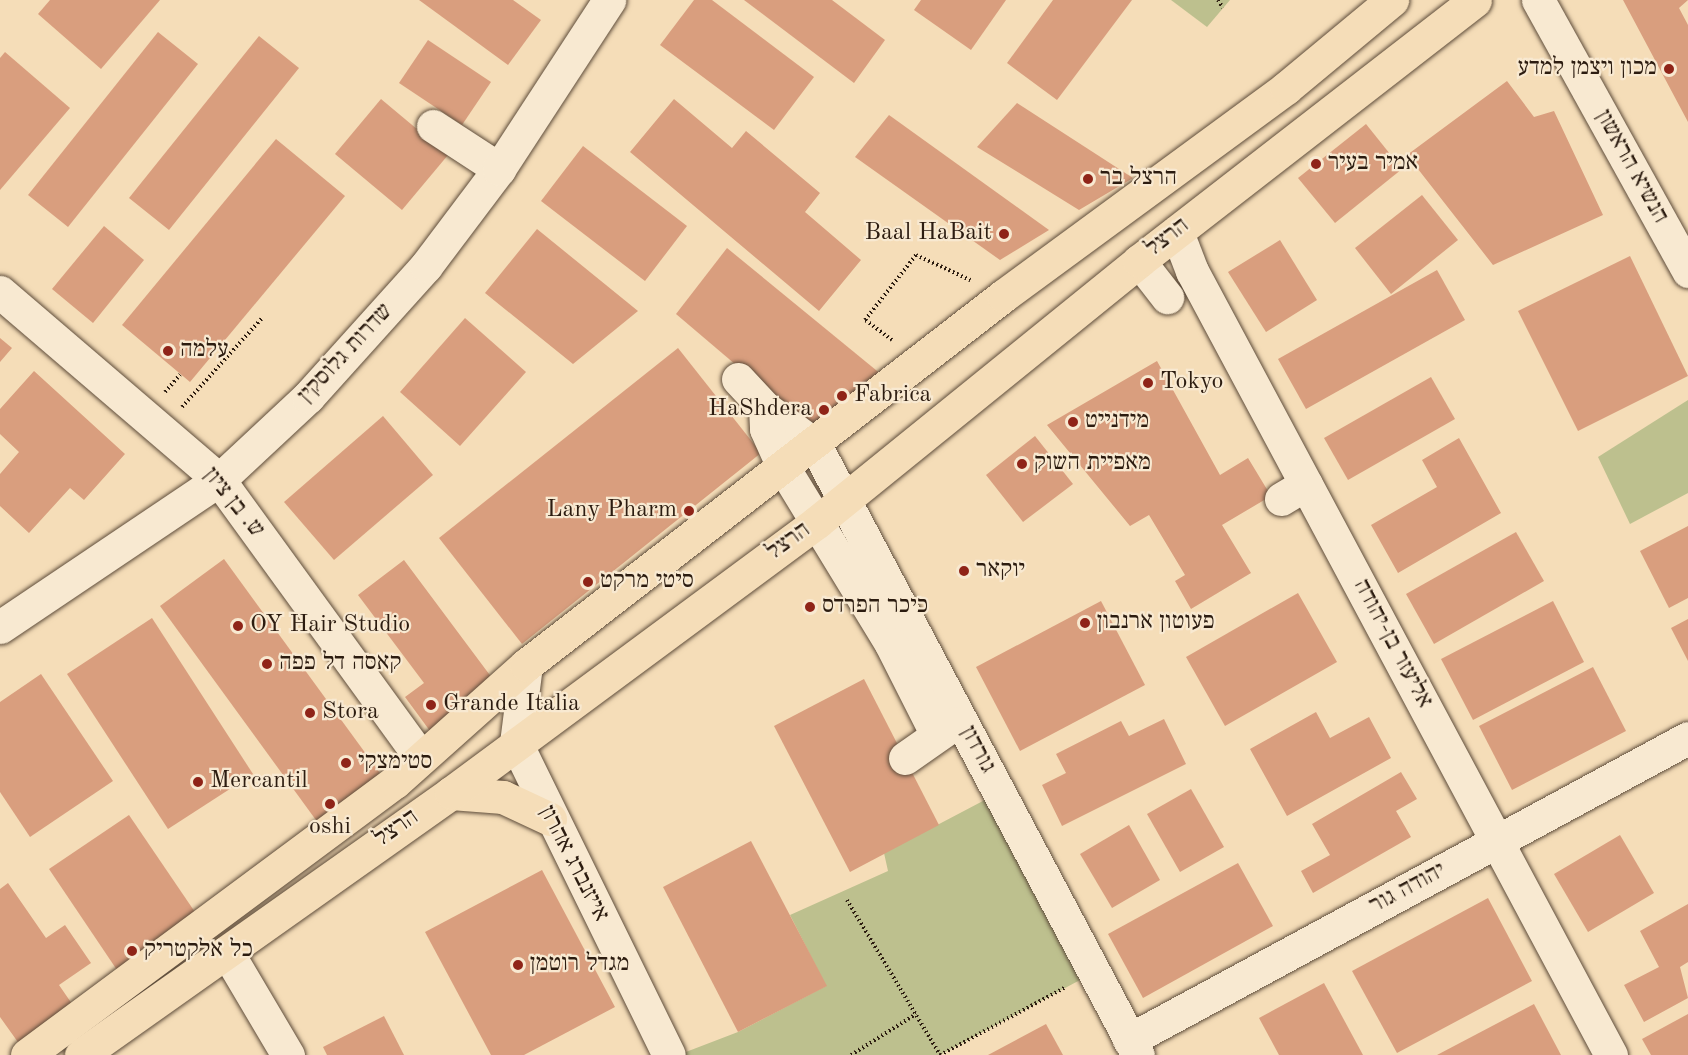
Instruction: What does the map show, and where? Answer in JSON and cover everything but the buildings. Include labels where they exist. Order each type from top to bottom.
[{"type":"main road","name":"הרצל","points":[[27,1055],[302,854],[420,757],[526,664],[815,445],[1003,296],[1286,88],[1392,0]]},
{"type":"main road","name":"הרצל","points":[[81,1055],[450,793],[817,522],[1139,261],[1475,0]]},
{"type":"main road","points":[[450,793],[504,797],[550,819]]},
{"type":"street","name":"שדרות גלוסקין","points":[[0,627],[219,480],[308,397],[378,321],[499,169],[609,0]]},
{"type":"street","name":"הנשיא הראשון","points":[[1538,0],[1688,272]]},
{"type":"street","points":[[433,126],[499,169]]},
{"type":"street","name":"אליעזר בן-יהודה","points":[[1177,232],[1192,271],[1294,491],[1496,841],[1611,1055]]},
{"type":"street","points":[[1139,261],[1167,297]]},
{"type":"street","name":"ש. בן ציון","points":[[0,292],[219,480],[420,757]]},
{"type":"street","points":[[738,379],[765,408],[815,445]]},
{"type":"street","points":[[765,408],[766,429],[783,467],[891,644],[949,727],[905,759]]},
{"type":"street","name":"גורדון","points":[[815,445],[846,499],[949,727],[1095,972],[1134,1047]]},
{"type":"street","points":[[516,743],[526,664]]},
{"type":"street","name":"יהודה גור","points":[[1134,1047],[1496,841],[1688,738]]},
{"type":"street","name":"אייזנברג אהרון","points":[[516,743],[550,819],[669,1055]]},
{"type":"street","points":[[227,952],[288,1055]]},
{"type":"path","points":[[1218,0],[1223,8]]},
{"type":"path","points":[[921,362],[865,320],[916,255],[1003,296]]},
{"type":"path","points":[[183,404],[261,318]]},
{"type":"path","points":[[160,399],[180,375]]},
{"type":"path","points":[[847,900],[940,1055],[1095,972]]},
{"type":"path","points":[[851,1055],[916,1014]]},
{"type":"green space","points":[[1171,0],[1230,0],[1207,27]]},
{"type":"green space","points":[[1688,400],[1688,493],[1630,524],[1598,457]]},
{"type":"green space","points":[[1000,792],[1095,972],[940,1055],[678,1055],[738,1032],[826,986],[790,915],[888,871],[884,853]]},
{"type":"place","name":"מכון ויצמן למדע","points":[[1669,69]]},
{"type":"place","name":"אמיר בעיר","points":[[1316,164]]},
{"type":"place","name":"הרצל בר","points":[[1088,179]]},
{"type":"place","name":"Baal HaBait","points":[[1004,234]]},
{"type":"place","name":"עלמה","points":[[168,351]]},
{"type":"place","name":"Tokyo","points":[[1148,383]]},
{"type":"place","name":"Fabrica","points":[[842,396]]},
{"type":"place","name":"HaShdera","points":[[824,410]]},
{"type":"place","name":"מידנייט","points":[[1073,422]]},
{"type":"place","name":"מאפיית השוק","points":[[1022,464]]},
{"type":"place","name":"Lany Pharm","points":[[689,511]]},
{"type":"place","name":"יוקאר","points":[[964,571]]},
{"type":"place","name":"סיטי מרקט","points":[[588,582]]},
{"type":"place","name":"כיכר הפרדס","points":[[810,607]]},
{"type":"place","name":"פעוטון ארנבון","points":[[1085,623]]},
{"type":"place","name":"OY Hair Studio","points":[[238,626]]},
{"type":"place","name":"קאסה דל פפה","points":[[267,664]]},
{"type":"place","name":"Grande Italia","points":[[431,705]]},
{"type":"place","name":"Stora","points":[[310,713]]},
{"type":"place","name":"סטימצקי","points":[[346,763]]},
{"type":"place","name":"Mercantil","points":[[198,782]]},
{"type":"place","name":"oshi","points":[[330,804]]},
{"type":"place","name":"כל אלקטריק","points":[[132,951]]},
{"type":"place","name":"מגדל רוטמן","points":[[518,965]]}]
